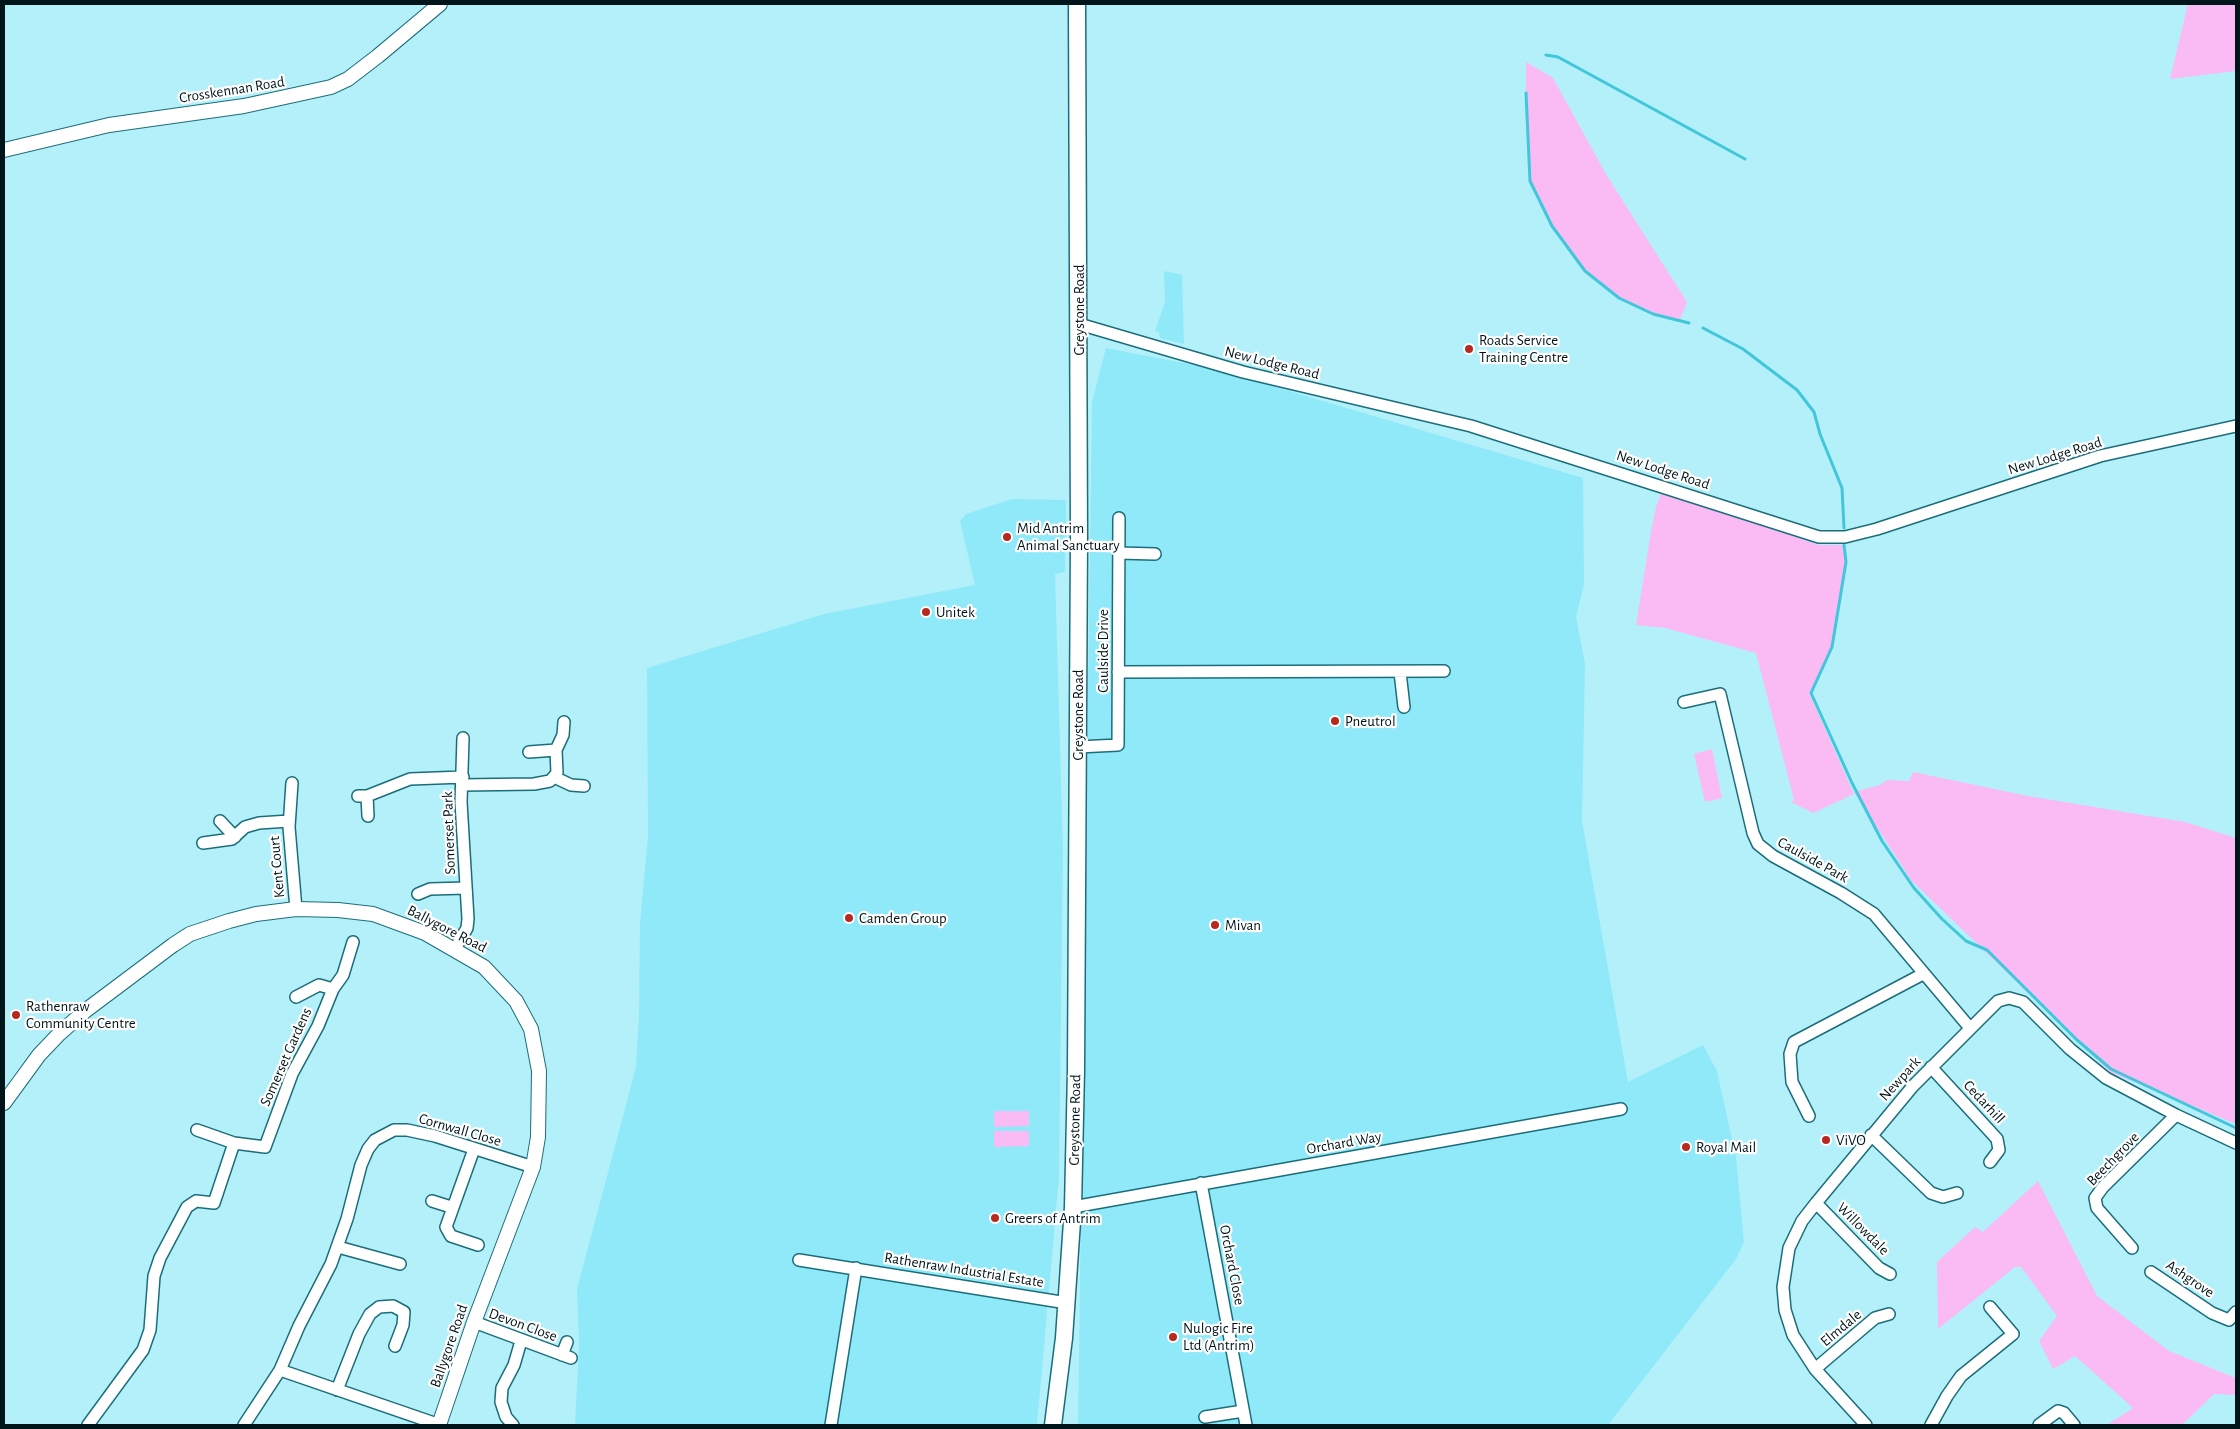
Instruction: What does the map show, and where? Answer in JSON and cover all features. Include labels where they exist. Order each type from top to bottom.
[{"type":"main road","name":"Greystone Road","points":[[1053,1425],[1067,1303],[1073,1207],[1078,747],[1079,324],[1077,4]]},
{"type":"street","name":"Crosskennan Road","points":[[4,150],[109,125],[244,106],[331,87],[348,79],[440,4]]},
{"type":"street","name":"New Lodge Road","points":[[1079,324],[1243,372],[1471,426],[1819,537],[1845,537],[1876,529],[2100,456],[2236,426]]},
{"type":"street","name":"Caulside Drive","points":[[1078,747],[1118,745],[1119,518]]},
{"type":"street","points":[[1119,553],[1156,554]]},
{"type":"street","points":[[1118,672],[1444,671]]},
{"type":"street","points":[[1400,672],[1404,707]]},
{"type":"street","name":"Caulside Park","points":[[1684,702],[1720,694],[1753,833],[1758,844],[1773,856],[1841,893],[1874,914],[1970,1028]]},
{"type":"street","points":[[462,781],[534,784],[550,781],[554,777],[557,767],[556,750],[563,735],[564,722]]},
{"type":"street","name":"Somerset Park","points":[[455,949],[468,922],[461,802],[463,738]]},
{"type":"street","points":[[529,752],[556,750]]},
{"type":"street","points":[[554,777],[572,785],[584,786]]},
{"type":"street","name":"Somerset Park","points":[[368,816],[362,796],[410,779],[462,781]]},
{"type":"street","name":"Kent Court","points":[[292,783],[289,821],[296,910]]},
{"type":"street","points":[[220,821],[235,837]]},
{"type":"street","name":"Kent Court","points":[[203,843],[228,841],[252,824],[289,821]]},
{"type":"street","name":"Somerset Park","points":[[418,894],[430,889],[466,888]]},
{"type":"street","name":"Ballygore Road","points":[[4,1103],[39,1055],[59,1034],[173,945],[190,934],[229,921],[256,914],[296,910],[338,910],[379,916],[415,929],[455,949],[484,967],[504,985],[520,1007],[530,1029],[538,1064],[540,1086],[538,1137],[533,1167],[474,1322],[439,1425]]},
{"type":"street","name":"Somerset Gardens","points":[[234,1143],[265,1147],[292,1074],[318,1026],[333,989],[343,975],[353,942]]},
{"type":"street","points":[[1809,1116],[1792,1082],[1790,1054],[1794,1042],[1923,974]]},
{"type":"street","points":[[296,997],[319,985],[333,989]]},
{"type":"street","name":"Newpark","points":[[1866,1425],[1814,1369],[1793,1335],[1787,1321],[1782,1287],[1784,1270],[1793,1237],[1816,1203],[1871,1135],[1931,1067],[1998,1002],[2009,998],[2029,1006],[2091,1068],[2127,1091],[2236,1143]]},
{"type":"street","name":"Cedarhill","points":[[1931,1067],[1997,1139],[1999,1150],[1990,1162]]},
{"type":"street","name":"Orchard Way","points":[[1073,1207],[1621,1109]]},
{"type":"street","name":"Beechgrove","points":[[2132,1248],[2097,1208],[2095,1198],[2103,1187],[2176,1115]]},
{"type":"street","points":[[88,1425],[143,1350],[150,1330],[152,1290],[160,1258],[189,1204],[196,1201],[212,1204],[215,1201],[234,1143],[197,1130]]},
{"type":"street","name":"Cornwall Close","points":[[244,1425],[280,1370],[338,1246],[364,1156],[375,1140],[394,1130],[407,1130],[435,1136],[533,1167]]},
{"type":"street","points":[[1871,1135],[1931,1193],[1946,1197],[1957,1192]]},
{"type":"street","points":[[474,1149],[451,1207],[446,1227],[451,1236],[478,1245]]},
{"type":"street","name":"Orchard Close","points":[[1201,1184],[1246,1425]]},
{"type":"street","points":[[432,1201],[451,1207]]},
{"type":"street","name":"Willowdale","points":[[1816,1203],[1879,1268],[1890,1274]]},
{"type":"street","points":[[338,1246],[400,1264]]},
{"type":"street","name":"Rathenraw Industrial Estate","points":[[799,1260],[1067,1303]]},
{"type":"street","points":[[831,1425],[856,1268]]},
{"type":"street","name":"Ashgrove","points":[[2151,1272],[2217,1315],[2229,1320],[2236,1312]]},
{"type":"street","points":[[337,1390],[359,1334],[370,1314],[379,1306],[393,1306],[404,1312],[403,1325],[395,1346]]},
{"type":"street","points":[[1931,1425],[1961,1376],[2013,1334],[1990,1306]]},
{"type":"street","name":"Elmdale","points":[[1814,1369],[1875,1318],[1888,1314]]},
{"type":"street","name":"Devon Close","points":[[474,1322],[521,1341],[566,1356],[567,1342]]},
{"type":"street","points":[[513,1425],[506,1417],[501,1402],[502,1388],[514,1365],[521,1341]]},
{"type":"street","points":[[280,1370],[439,1425]]},
{"type":"street","points":[[1205,1416],[1244,1411]]},
{"type":"street","points":[[2039,1425],[2058,1411],[2064,1413],[2074,1425]]},
{"type":"shaded area","points":[[2188,4],[2236,4],[2236,71],[2170,79]]},
{"type":"shaded area","points":[[1526,62],[1553,78],[1607,176],[1687,302],[1679,322],[1653,314],[1619,298],[1585,271],[1552,226],[1530,181],[1526,123]]},
{"type":"shaded area","points":[[1164,271],[1182,275],[1184,344],[1160,338],[1159,332],[1155,331],[1165,302]]},
{"type":"shaded area","points":[[1106,348],[1215,369],[1583,478],[1584,584],[1576,617],[1585,664],[1582,821],[1628,1082],[1703,1045],[1717,1071],[1736,1158],[1744,1242],[1736,1259],[1608,1425],[1078,1425],[1092,402]]},
{"type":"shaded area","points":[[1662,491],[1819,545],[1844,545],[1846,562],[1832,647],[1809,693],[1854,794],[1813,813],[1791,802],[1794,800],[1756,653],[1665,628],[1636,625],[1651,532],[1656,507]]},
{"type":"shaded area","points":[[1012,499],[1066,500],[1065,572],[1055,574],[1063,850],[1059,1177],[1037,1425],[575,1425],[579,1345],[577,1289],[636,1067],[639,1017],[640,922],[648,835],[647,668],[824,614],[975,585],[960,521],[966,514]]},
{"type":"shaded area","points":[[1712,749],[1722,798],[1705,802],[1694,754]]},
{"type":"shaded area","points":[[1913,772],[2028,796],[2185,822],[2236,838],[2236,1124],[2110,1072],[1911,880],[1854,792],[1880,785],[1887,780],[1909,781]]},
{"type":"shaded area","points":[[994,1111],[1029,1111],[1029,1126],[994,1127]]},
{"type":"shaded area","points":[[994,1131],[1029,1131],[1029,1146],[994,1147]]},
{"type":"shaded area","points":[[2038,1181],[2097,1296],[2169,1351],[2236,1378],[2236,1395],[2214,1394],[2182,1425],[2107,1425],[2133,1408],[2075,1356],[2053,1369],[2039,1341],[2057,1316],[2021,1267],[2015,1267],[1938,1329],[1937,1262],[1975,1227],[1983,1232]]},
{"type":"waterway","points":[[1546,55],[1558,57],[1745,159]]},
{"type":"waterway","points":[[1526,93],[1530,181],[1552,226],[1585,271],[1619,298],[1653,314],[1689,323]]},
{"type":"waterway","points":[[1703,328],[1743,349],[1797,390],[1814,412],[1820,434],[1842,488],[1844,528]]},
{"type":"waterway","points":[[1844,545],[1846,562],[1832,647],[1811,693],[1852,783],[1882,841],[1914,888],[1942,919],[1966,941],[1987,950],[2077,1040],[2111,1069],[2236,1128]]},
{"type":"place","name":"Roads Service Training Centre","points":[[1469,349]]},
{"type":"place","name":"Mid Antrim Animal Sanctuary","points":[[1007,537]]},
{"type":"place","name":"Unitek","points":[[926,612]]},
{"type":"place","name":"Pneutrol","points":[[1335,721]]},
{"type":"place","name":"Camden Group","points":[[849,918]]},
{"type":"place","name":"Mivan","points":[[1215,925]]},
{"type":"place","name":"Rathenraw Community Centre","points":[[16,1015]]},
{"type":"place","name":"ViVO","points":[[1826,1140]]},
{"type":"place","name":"Royal Mail","points":[[1686,1147]]},
{"type":"place","name":"Greers of Antrim","points":[[995,1218]]},
{"type":"place","name":"Nulogic Fire Ltd (Antrim)","points":[[1173,1337]]}]
